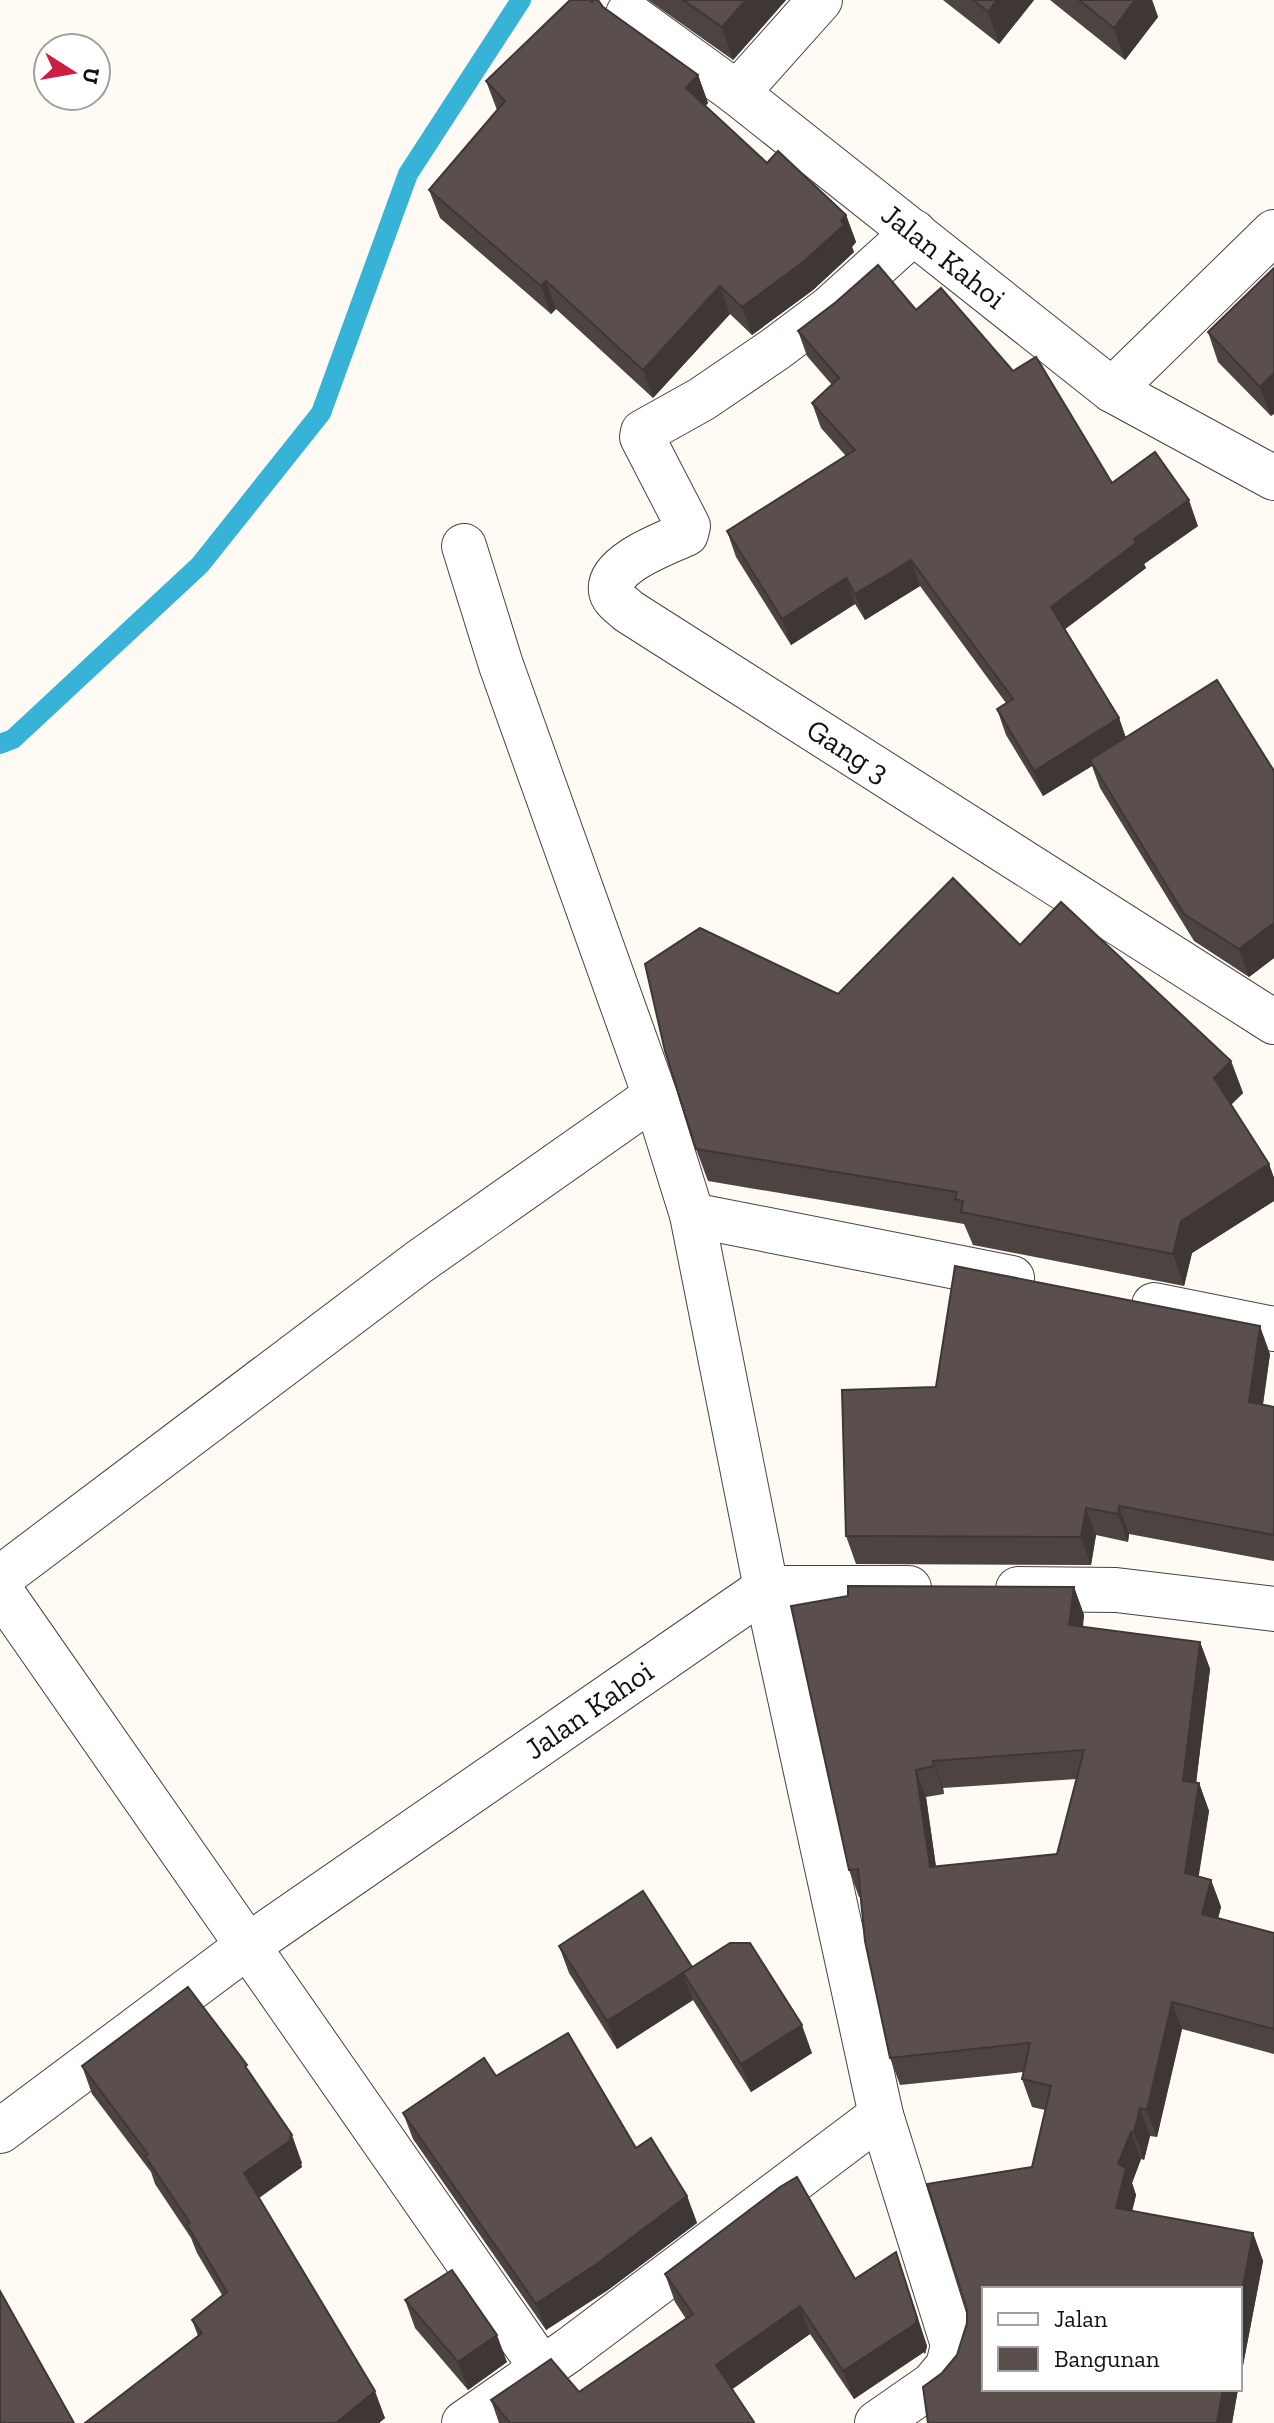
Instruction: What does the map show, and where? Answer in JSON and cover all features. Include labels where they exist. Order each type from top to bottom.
[{"type":"street","points":[[737,93],[820,0]]},
{"type":"street","name":"Jalan Kahoi","points":[[628,14],[737,93],[1112,390],[1274,478]]},
{"type":"street","name":"Gang 3","points":[[914,232],[829,309],[774,350],[702,399],[647,428],[642,437],[688,529],[686,534],[631,560],[614,577],[610,590],[628,611],[1274,1022]]},
{"type":"street","points":[[1112,390],[1274,232]]},
{"type":"street","points":[[464,546],[501,665],[655,1096],[692,1215],[766,1588],[881,2115],[953,2345],[948,2366],[933,2384],[877,2423]]},
{"type":"street","points":[[0,1578],[419,1262],[655,1096]]},
{"type":"street","points":[[692,1215],[1044,1284]]},
{"type":"street","points":[[1121,1299],[1274,1329]]},
{"type":"street","points":[[766,1588],[1116,1590],[1274,1609]]},
{"type":"street","name":"Jalan Kahoi","points":[[0,2131],[249,1945],[766,1588]]},
{"type":"street","points":[[0,1590],[541,2367]]},
{"type":"street","points":[[464,2423],[569,2350],[881,2115]]},
{"type":"building","points":[[570,0],[598,0],[603,7],[698,75],[686,88],[767,163],[778,151],[846,215],[841,221],[844,225],[803,262],[742,307],[720,286],[643,370],[546,281],[541,286],[429,190],[505,101],[486,81]]},
{"type":"building","points":[[683,0],[746,0],[722,27]]},
{"type":"building","points":[[973,0],[997,0],[988,12]]},
{"type":"building","points":[[1079,0],[1135,0],[1114,28]]},
{"type":"building","points":[[878,265],[916,310],[941,288],[1013,371],[1036,357],[1112,483],[1155,452],[1189,500],[1134,539],[1136,543],[1051,607],[1119,718],[1034,771],[997,709],[1013,699],[911,560],[855,594],[846,578],[782,619],[727,531],[855,450],[812,403],[839,378],[798,331]]},
{"type":"building","points":[[1274,268],[1274,373],[1260,387],[1208,332]]},
{"type":"building","points":[[1217,680],[1274,771],[1274,923],[1239,949],[1184,914],[1090,760]]},
{"type":"building","points":[[953,878],[1020,945],[1061,902],[1231,1061],[1214,1078],[1269,1164],[1181,1221],[1173,1254],[961,1212],[963,1201],[955,1199],[957,1192],[696,1149],[665,1051],[645,964],[700,928],[838,994]]},
{"type":"building","points":[[955,1266],[1260,1326],[1249,1402],[1274,1407],[1274,1535],[1119,1506],[1118,1514],[1086,1508],[1081,1537],[846,1536],[842,1390],[936,1387]]},
{"type":"building","points":[[848,1586],[1074,1587],[1069,1625],[1200,1642],[1183,1781],[1199,1783],[1185,1873],[1211,1880],[1202,1914],[1274,1933],[1274,2029],[1172,2002],[1147,2110],[1140,2108],[1134,2133],[1131,2132],[1118,2164],[1126,2168],[1116,2208],[1253,2233],[1242,2291],[1242,2287],[982,2287],[982,2391],[1223,2391],[1217,2422],[1222,2423],[928,2423],[923,2387],[942,2373],[957,2355],[967,2323],[967,2310],[927,2184],[1032,2167],[1051,2086],[1022,2079],[1030,2043],[890,2058],[865,1941],[858,1869],[849,1870],[791,1606],[848,1596]],"holes":[[[1084,1750],[1057,1854],[930,1867],[916,1770],[934,1766],[933,1761]]]},
{"type":"building","points":[[643,1891],[692,1967],[607,2021],[559,1946]]},
{"type":"building","points":[[730,1943],[750,1943],[802,2025],[741,2064],[683,1973]]},
{"type":"building","points":[[188,1987],[247,2065],[292,2135],[292,2139],[244,2173],[375,2391],[336,2423],[85,2423],[202,2333],[192,2320],[227,2292],[187,2225],[190,2223],[145,2156],[148,2154],[82,2066]]},
{"type":"building","points":[[568,2033],[636,2148],[651,2138],[687,2196],[598,2263],[536,2304],[403,2113],[484,2058],[496,2076]]},
{"type":"building","points":[[797,2177],[855,2279],[896,2252],[917,2318],[915,2326],[843,2371],[800,2306],[716,2365],[753,2423],[510,2423],[491,2400],[551,2359],[579,2392],[693,2314],[665,2274]]},
{"type":"building","points":[[452,2270],[497,2335],[458,2362],[405,2300]]},
{"type":"building","points":[[0,2291],[74,2423],[0,2423]]},
{"type":"waterway","points":[[0,744],[13,739],[200,565],[321,413],[408,174],[521,0]]}]
